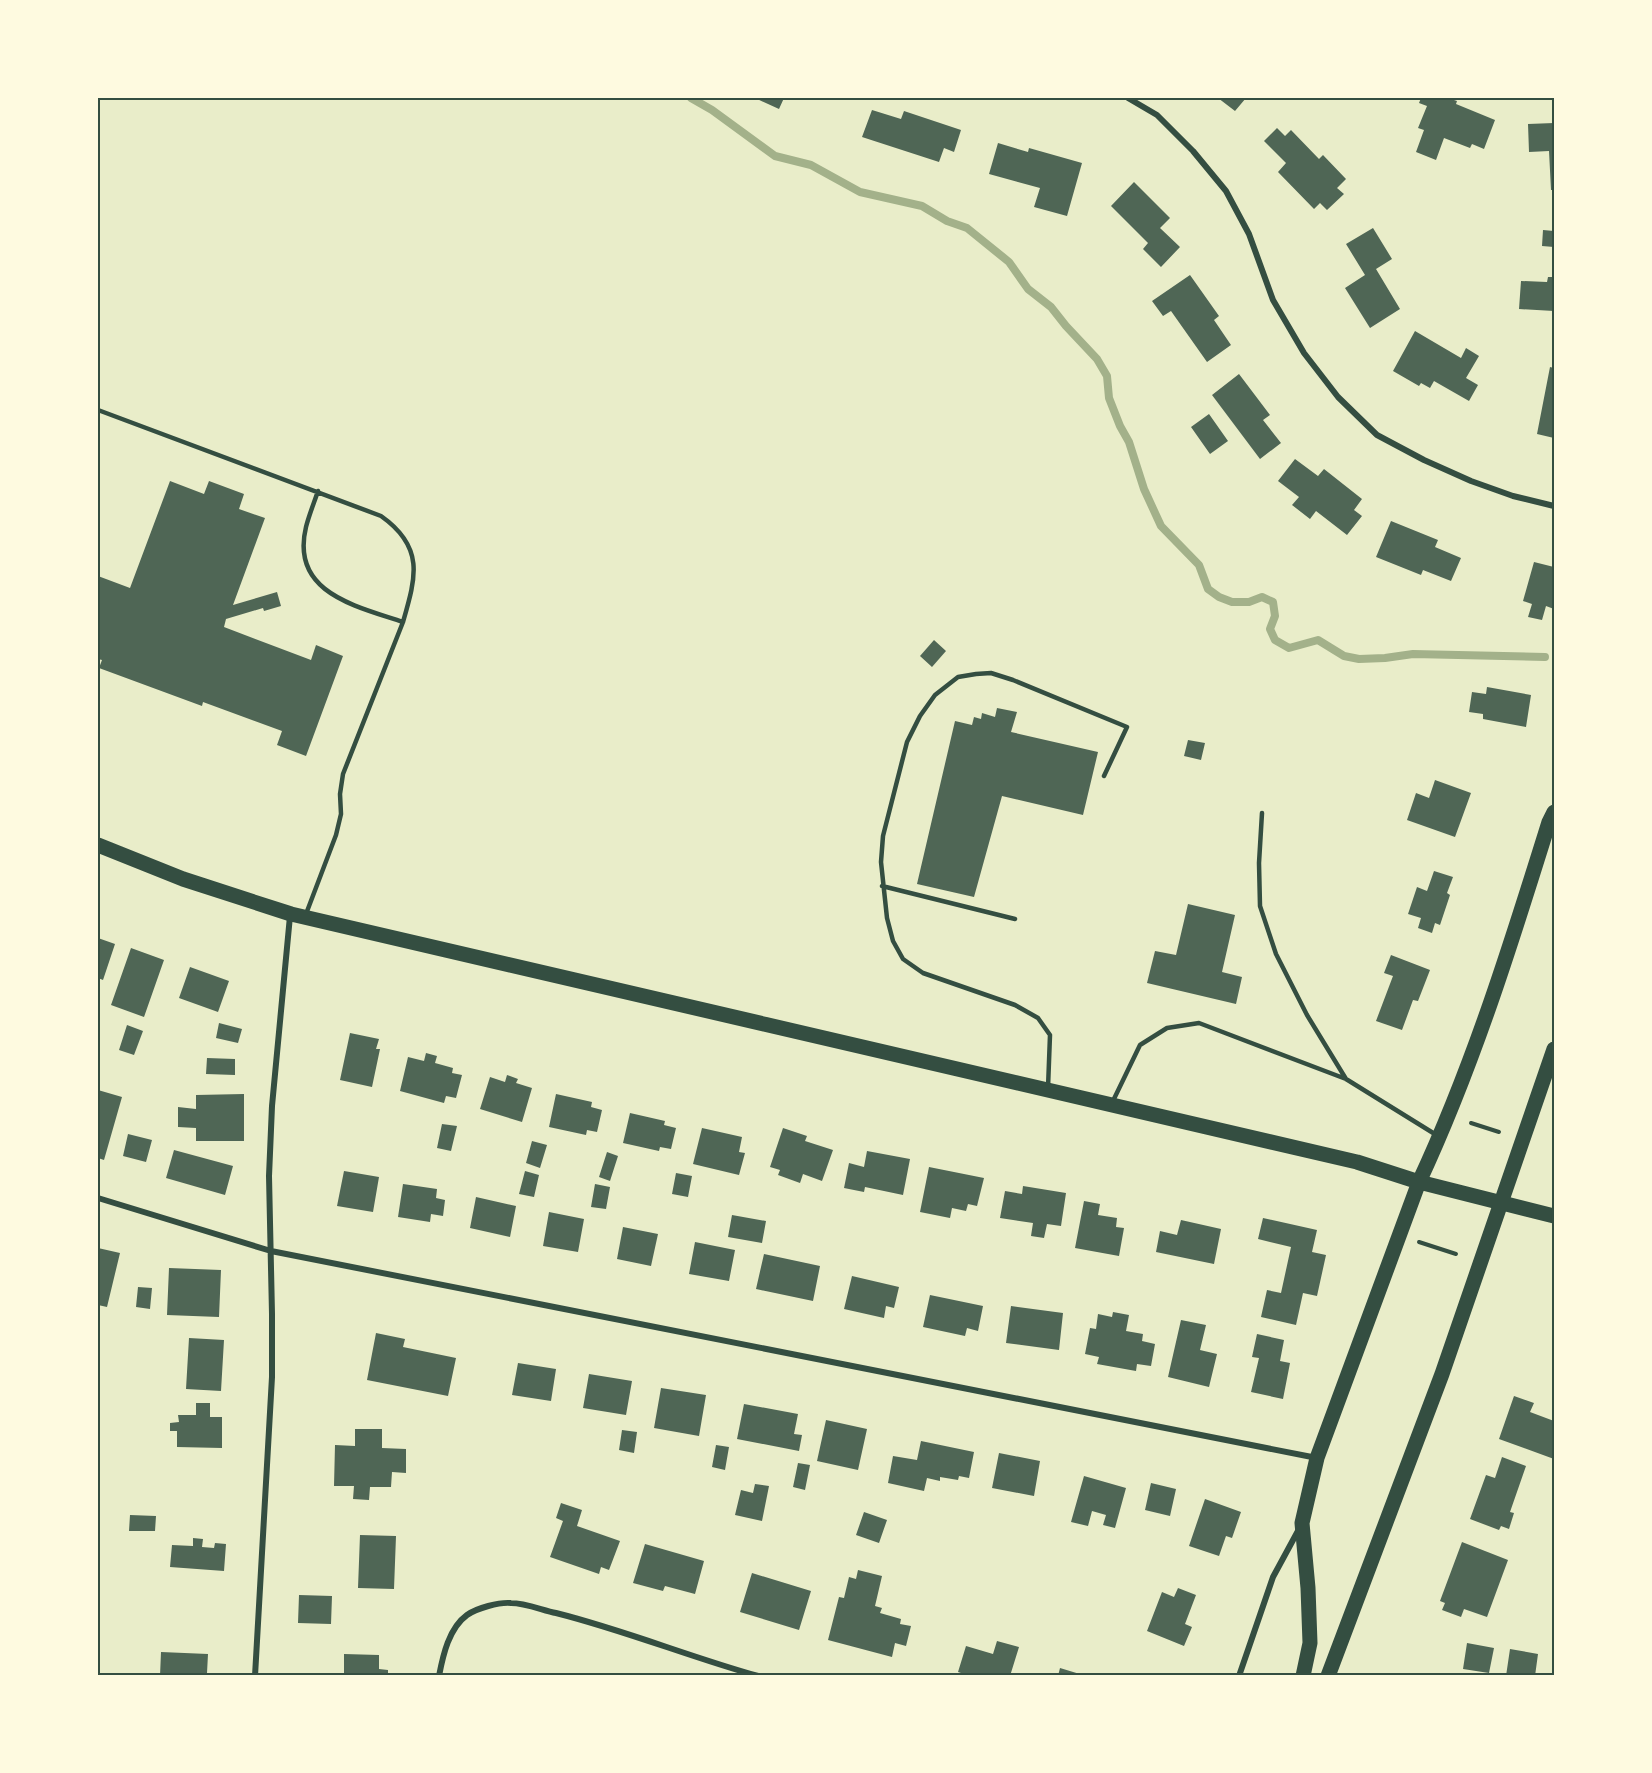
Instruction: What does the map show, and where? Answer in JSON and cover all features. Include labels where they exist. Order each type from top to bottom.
[{"type":"main road","points":[[1303,1676],[1310,1643],[1302,1523],[1317,1458],[1419,1182],[1440,1138],[1500,980],[1552,817]]},
{"type":"main road","points":[[98,845],[183,879],[297,916],[1357,1162],[1419,1182],[1554,1216]]},
{"type":"main road","points":[[1328,1676],[1442,1374],[1554,1049]]},
{"type":"street","points":[[1128,98],[1156,115],[1193,151],[1226,191],[1249,234],[1273,300],[1304,353],[1338,397],[1377,435],[1471,481],[1513,496],[1554,506]]},
{"type":"street","points":[[1552,817],[1554,806]]},
{"type":"street","points":[[255,1676],[272,1377],[269,1176],[272,1106],[297,916]]},
{"type":"street","points":[[98,1198],[271,1251],[1317,1458]]},
{"type":"street","points":[[1239,1676],[1272,1577],[1302,1523]]},
{"type":"street","points":[[439,1676],[442,1659],[454,1628],[468,1614],[512,1602],[582,1620],[758,1676]]},
{"type":"lane","points":[[98,410],[381,516],[406,539],[413,559],[414,579],[403,622],[343,774],[340,794],[341,814],[336,835],[297,916]]},
{"type":"lane","points":[[318,491],[305,528],[304,552],[309,572],[323,589],[342,601],[403,622]]},
{"type":"lane","points":[[1048,1091],[1050,1035],[1038,1018],[1015,1005],[923,973],[903,959],[893,941],[887,918],[882,886],[883,836],[907,742],[920,716],[935,695],[958,677],[991,673],[1127,727],[1104,776]]},
{"type":"lane","points":[[1262,813],[1259,863],[1260,906],[1276,954],[1307,1014],[1346,1079]]},
{"type":"lane","points":[[882,886],[1015,919]]},
{"type":"lane","points":[[1111,1105],[1140,1045],[1167,1028],[1199,1023],[1346,1079],[1440,1138]]},
{"type":"path","points":[[1471,1123],[1499,1132]]},
{"type":"path","points":[[1412,1240],[1456,1254]]},
{"type":"building","points":[[755,98],[784,98],[779,109]]},
{"type":"building","points":[[1218,98],[1246,98],[1235,111]]},
{"type":"building","points":[[1421,98],[1448,98],[1457,101],[1456,104],[1495,120],[1484,149],[1472,144],[1470,148],[1444,138],[1436,160],[1416,152],[1424,130],[1418,128],[1427,106],[1419,103]]},
{"type":"building","points":[[872,110],[901,119],[904,111],[961,130],[954,152],[944,148],[939,162],[862,137]]},
{"type":"building","points":[[1554,123],[1554,190],[1551,190],[1549,151],[1529,152],[1528,124]]},
{"type":"building","points":[[1277,128],[1285,136],[1291,130],[1319,159],[1323,155],[1346,179],[1337,188],[1344,194],[1327,210],[1320,203],[1314,209],[1278,172],[1286,163],[1264,141]]},
{"type":"building","points":[[998,143],[1028,152],[1029,148],[1082,163],[1067,216],[1034,207],[1040,188],[989,174]]},
{"type":"building","points":[[1134,182],[1170,218],[1160,228],[1180,247],[1161,267],[1143,249],[1148,243],[1111,206]]},
{"type":"building","points":[[1373,228],[1392,259],[1376,269],[1400,309],[1370,328],[1345,288],[1365,275],[1346,244]]},
{"type":"building","points":[[1543,230],[1554,231],[1554,247],[1542,246]]},
{"type":"building","points":[[1190,275],[1219,316],[1214,320],[1231,345],[1207,362],[1171,311],[1163,316],[1152,301]]},
{"type":"building","points":[[1548,277],[1554,277],[1554,311],[1519,309],[1521,281],[1547,282]]},
{"type":"building","points":[[1415,331],[1461,358],[1466,348],[1479,356],[1466,378],[1478,385],[1469,401],[1434,381],[1430,388],[1421,383],[1419,386],[1393,371]]},
{"type":"building","points":[[1550,367],[1554,368],[1554,438],[1537,434]]},
{"type":"building","points":[[1239,374],[1270,415],[1263,420],[1281,443],[1260,459],[1212,395]]},
{"type":"building","points":[[1209,414],[1228,441],[1210,454],[1191,427]]},
{"type":"building","points":[[1295,459],[1318,476],[1324,469],[1362,499],[1354,510],[1362,516],[1347,535],[1316,511],[1310,519],[1292,505],[1299,497],[1278,481]]},
{"type":"building","points":[[170,481],[204,494],[209,481],[244,494],[239,509],[265,518],[233,605],[277,592],[281,606],[264,611],[263,608],[226,619],[224,627],[311,660],[316,645],[343,656],[306,756],[277,745],[282,731],[203,702],[202,706],[99,668],[102,660],[98,659],[98,576],[130,588]]},
{"type":"building","points":[[1391,521],[1438,540],[1435,547],[1461,558],[1451,581],[1423,570],[1421,575],[1376,557]]},
{"type":"building","points":[[1534,562],[1554,567],[1554,609],[1546,606],[1542,620],[1528,617],[1532,604],[1523,601]]},
{"type":"building","points":[[934,640],[946,651],[932,667],[920,656]]},
{"type":"building","points":[[1487,687],[1531,695],[1526,727],[1483,719],[1483,714],[1469,712],[1472,692],[1486,694]]},
{"type":"building","points":[[997,708],[1017,712],[1011,732],[1098,752],[1083,815],[1002,796],[974,897],[917,884],[955,721],[972,725],[974,717],[981,719],[982,713],[995,717]]},
{"type":"building","points":[[1188,740],[1205,743],[1201,760],[1184,756]]},
{"type":"building","points":[[1435,780],[1471,793],[1455,837],[1407,820],[1416,793],[1429,798]]},
{"type":"building","points":[[1434,871],[1453,877],[1447,893],[1450,895],[1440,925],[1435,923],[1432,933],[1418,928],[1421,918],[1408,914],[1417,887],[1427,891]]},
{"type":"building","points":[[1188,904],[1235,915],[1222,972],[1242,977],[1236,1004],[1147,983],[1155,951],[1176,955]]},
{"type":"building","points":[[98,938],[115,944],[103,980],[98,978]]},
{"type":"building","points":[[131,948],[164,960],[144,1017],[111,1005]]},
{"type":"building","points":[[1391,955],[1430,970],[1418,1001],[1413,1000],[1402,1030],[1376,1021],[1393,976],[1384,973]]},
{"type":"building","points":[[190,967],[229,981],[218,1012],[179,998]]},
{"type":"building","points":[[219,1023],[242,1029],[238,1043],[216,1038]]},
{"type":"building","points":[[127,1025],[143,1031],[134,1055],[119,1050]]},
{"type":"building","points":[[350,1033],[379,1039],[376,1049],[380,1049],[372,1087],[340,1080]]},
{"type":"building","points":[[426,1053],[437,1056],[435,1063],[453,1068],[452,1073],[462,1075],[456,1098],[446,1096],[444,1103],[400,1091],[408,1057],[424,1061]]},
{"type":"building","points":[[207,1058],[235,1059],[235,1075],[206,1074]]},
{"type":"building","points":[[507,1075],[518,1079],[516,1083],[532,1088],[522,1122],[480,1109],[490,1077],[505,1082]]},
{"type":"building","points":[[98,1090],[122,1097],[104,1160],[98,1158]]},
{"type":"building","points":[[244,1094],[244,1141],[196,1141],[196,1128],[178,1127],[178,1107],[196,1109],[196,1095]]},
{"type":"building","points":[[556,1094],[592,1102],[591,1107],[602,1110],[597,1132],[587,1130],[586,1135],[549,1127]]},
{"type":"building","points":[[630,1113],[665,1121],[664,1125],[676,1128],[671,1149],[660,1147],[659,1151],[623,1143]]},
{"type":"building","points":[[442,1124],[457,1126],[451,1151],[437,1148]]},
{"type":"building","points":[[702,1128],[742,1137],[739,1152],[745,1153],[739,1175],[693,1164]]},
{"type":"building","points":[[783,1128],[807,1136],[805,1141],[833,1150],[822,1181],[803,1174],[800,1183],[778,1175],[780,1170],[770,1167]]},
{"type":"building","points":[[128,1134],[152,1140],[146,1162],[123,1156]]},
{"type":"building","points":[[532,1141],[547,1145],[540,1168],[526,1163]]},
{"type":"building","points":[[174,1150],[233,1166],[225,1195],[166,1178]]},
{"type":"building","points":[[867,1151],[910,1159],[903,1195],[865,1187],[864,1192],[844,1188],[849,1163],[864,1167]]},
{"type":"building","points":[[607,1152],[618,1156],[610,1181],[599,1177]]},
{"type":"building","points":[[929,1167],[984,1178],[977,1206],[968,1204],[966,1211],[952,1208],[950,1218],[920,1212]]},
{"type":"building","points":[[344,1171],[379,1177],[373,1212],[337,1206]]},
{"type":"building","points":[[525,1171],[539,1175],[534,1197],[519,1194]]},
{"type":"building","points":[[676,1173],[692,1176],[688,1197],[672,1194]]},
{"type":"building","points":[[403,1184],[437,1189],[436,1198],[445,1200],[443,1216],[431,1214],[430,1222],[398,1217]]},
{"type":"building","points":[[595,1184],[610,1187],[606,1209],[591,1207]]},
{"type":"building","points":[[1023,1186],[1066,1193],[1061,1226],[1047,1224],[1044,1238],[1031,1236],[1033,1223],[1000,1218],[1005,1191],[1022,1194]]},
{"type":"building","points":[[476,1197],[516,1206],[510,1237],[470,1228]]},
{"type":"building","points":[[1084,1201],[1100,1204],[1098,1215],[1117,1218],[1116,1227],[1124,1228],[1119,1256],[1075,1248]]},
{"type":"building","points":[[549,1212],[584,1219],[578,1252],[543,1246]]},
{"type":"building","points":[[732,1215],[766,1221],[762,1243],[728,1237]]},
{"type":"building","points":[[1263,1218],[1317,1230],[1312,1252],[1326,1255],[1317,1296],[1303,1293],[1296,1325],[1261,1317],[1267,1290],[1281,1293],[1291,1247],[1258,1239]]},
{"type":"building","points":[[1181,1220],[1221,1229],[1214,1264],[1156,1252],[1160,1231],[1177,1235]]},
{"type":"building","points":[[623,1227],[658,1234],[651,1266],[617,1259]]},
{"type":"building","points":[[695,1242],[735,1250],[729,1281],[689,1274]]},
{"type":"building","points":[[98,1248],[120,1253],[107,1307],[98,1305]]},
{"type":"building","points":[[764,1254],[820,1266],[813,1301],[756,1289]]},
{"type":"building","points":[[169,1268],[221,1270],[219,1317],[167,1315]]},
{"type":"building","points":[[852,1276],[899,1287],[894,1308],[886,1306],[884,1318],[844,1309]]},
{"type":"building","points":[[138,1287],[152,1288],[150,1309],[136,1307]]},
{"type":"building","points":[[930,1295],[983,1306],[978,1331],[967,1328],[965,1336],[923,1327]]},
{"type":"building","points":[[1011,1306],[1063,1313],[1059,1350],[1006,1343]]},
{"type":"building","points":[[1113,1312],[1129,1315],[1126,1331],[1143,1334],[1142,1341],[1155,1344],[1151,1366],[1137,1364],[1136,1371],[1097,1364],[1099,1357],[1085,1354],[1090,1328],[1096,1329],[1098,1314],[1112,1317]]},
{"type":"building","points":[[1181,1320],[1206,1325],[1200,1350],[1217,1354],[1209,1387],[1168,1377]]},
{"type":"building","points":[[376,1333],[405,1339],[403,1347],[456,1358],[448,1396],[367,1380]]},
{"type":"building","points":[[1257,1334],[1284,1340],[1280,1361],[1290,1363],[1283,1399],[1251,1392],[1259,1358],[1252,1357]]},
{"type":"building","points":[[189,1338],[224,1340],[221,1391],[186,1389]]},
{"type":"building","points":[[518,1363],[556,1369],[551,1401],[512,1395]]},
{"type":"building","points":[[589,1374],[632,1381],[626,1415],[583,1408]]},
{"type":"building","points":[[661,1388],[706,1395],[699,1436],[654,1428]]},
{"type":"building","points":[[1514,1396],[1534,1403],[1530,1412],[1554,1421],[1554,1459],[1499,1439]]},
{"type":"building","points":[[196,1403],[210,1403],[210,1417],[222,1417],[222,1448],[177,1447],[177,1431],[170,1431],[170,1423],[179,1422],[178,1415],[196,1415]]},
{"type":"building","points":[[744,1404],[798,1414],[794,1434],[802,1435],[799,1451],[737,1439]]},
{"type":"building","points":[[826,1420],[867,1429],[858,1470],[817,1461]]},
{"type":"building","points":[[355,1429],[382,1429],[382,1448],[406,1449],[406,1473],[392,1472],[391,1487],[370,1487],[369,1500],[353,1499],[354,1486],[334,1486],[335,1445],[355,1446]]},
{"type":"building","points":[[622,1430],[637,1432],[634,1453],[619,1450]]},
{"type":"building","points":[[921,1441],[974,1452],[969,1478],[959,1476],[958,1480],[940,1477],[940,1481],[927,1478],[924,1491],[888,1483],[893,1456],[917,1460]]},
{"type":"building","points":[[716,1445],[729,1447],[725,1470],[712,1467]]},
{"type":"building","points":[[999,1453],[1040,1461],[1034,1496],[992,1488]]},
{"type":"building","points":[[1502,1457],[1526,1466],[1510,1512],[1514,1513],[1509,1529],[1501,1526],[1499,1530],[1470,1519],[1486,1475],[1495,1478]]},
{"type":"building","points":[[798,1463],[810,1465],[805,1490],[793,1487]]},
{"type":"building","points":[[1084,1476],[1126,1488],[1115,1528],[1103,1525],[1106,1515],[1092,1511],[1088,1526],[1071,1522]]},
{"type":"building","points":[[1151,1483],[1176,1489],[1170,1516],[1145,1510]]},
{"type":"building","points":[[755,1484],[769,1486],[762,1521],[735,1515],[741,1490],[753,1493]]},
{"type":"building","points":[[1205,1499],[1241,1512],[1232,1538],[1226,1536],[1219,1556],[1189,1546]]},
{"type":"building","points":[[561,1503],[582,1510],[577,1526],[620,1541],[609,1570],[601,1567],[599,1574],[550,1557],[563,1521],[556,1518]]},
{"type":"building","points":[[864,1512],[887,1520],[879,1543],[856,1535]]},
{"type":"building","points":[[130,1515],[156,1516],[155,1531],[129,1531]]},
{"type":"building","points":[[360,1535],[396,1536],[394,1589],[358,1588]]},
{"type":"building","points":[[193,1538],[203,1539],[202,1547],[214,1548],[215,1543],[226,1544],[224,1571],[170,1567],[172,1545],[193,1546]]},
{"type":"building","points":[[1462,1542],[1508,1560],[1487,1617],[1464,1609],[1461,1617],[1442,1610],[1445,1603],[1440,1601]]},
{"type":"building","points":[[645,1544],[704,1561],[695,1594],[665,1586],[663,1591],[633,1583]]},
{"type":"building","points":[[858,1570],[882,1576],[875,1606],[882,1608],[880,1613],[901,1619],[900,1624],[911,1626],[906,1646],[895,1643],[892,1657],[828,1640],[839,1597],[844,1598],[849,1577],[856,1579]]},
{"type":"building","points":[[752,1573],[811,1591],[799,1630],[740,1612]]},
{"type":"building","points":[[1178,1588],[1196,1595],[1185,1624],[1192,1627],[1184,1646],[1147,1631],[1162,1592],[1174,1597]]},
{"type":"building","points":[[299,1595],[332,1596],[331,1624],[298,1623]]},
{"type":"building","points":[[997,1641],[1019,1647],[1010,1676],[970,1676],[958,1672],[966,1646],[993,1654]]},
{"type":"building","points":[[1467,1643],[1494,1648],[1489,1673],[1463,1669]]},
{"type":"building","points":[[1510,1649],[1538,1654],[1535,1676],[1506,1676]]},
{"type":"building","points":[[161,1652],[208,1654],[207,1673],[211,1673],[211,1676],[160,1676]]},
{"type":"building","points":[[344,1654],[379,1655],[379,1669],[388,1670],[388,1676],[344,1676]]},
{"type":"building","points":[[1060,1668],[1083,1675],[1083,1676],[1058,1676]]},
{"type":"waterway","points":[[691,98],[712,110],[775,156],[811,165],[860,192],[922,206],[947,221],[967,228],[1009,262],[1028,289],[1051,307],[1097,359],[1107,376],[1109,398],[1129,442],[1144,489],[1161,526],[1199,565],[1208,589],[1219,597],[1232,602],[1249,602],[1262,597],[1273,602],[1275,616],[1270,629],[1275,640],[1289,648],[1318,640],[1344,656],[1359,659],[1413,654],[1545,657]]}]
